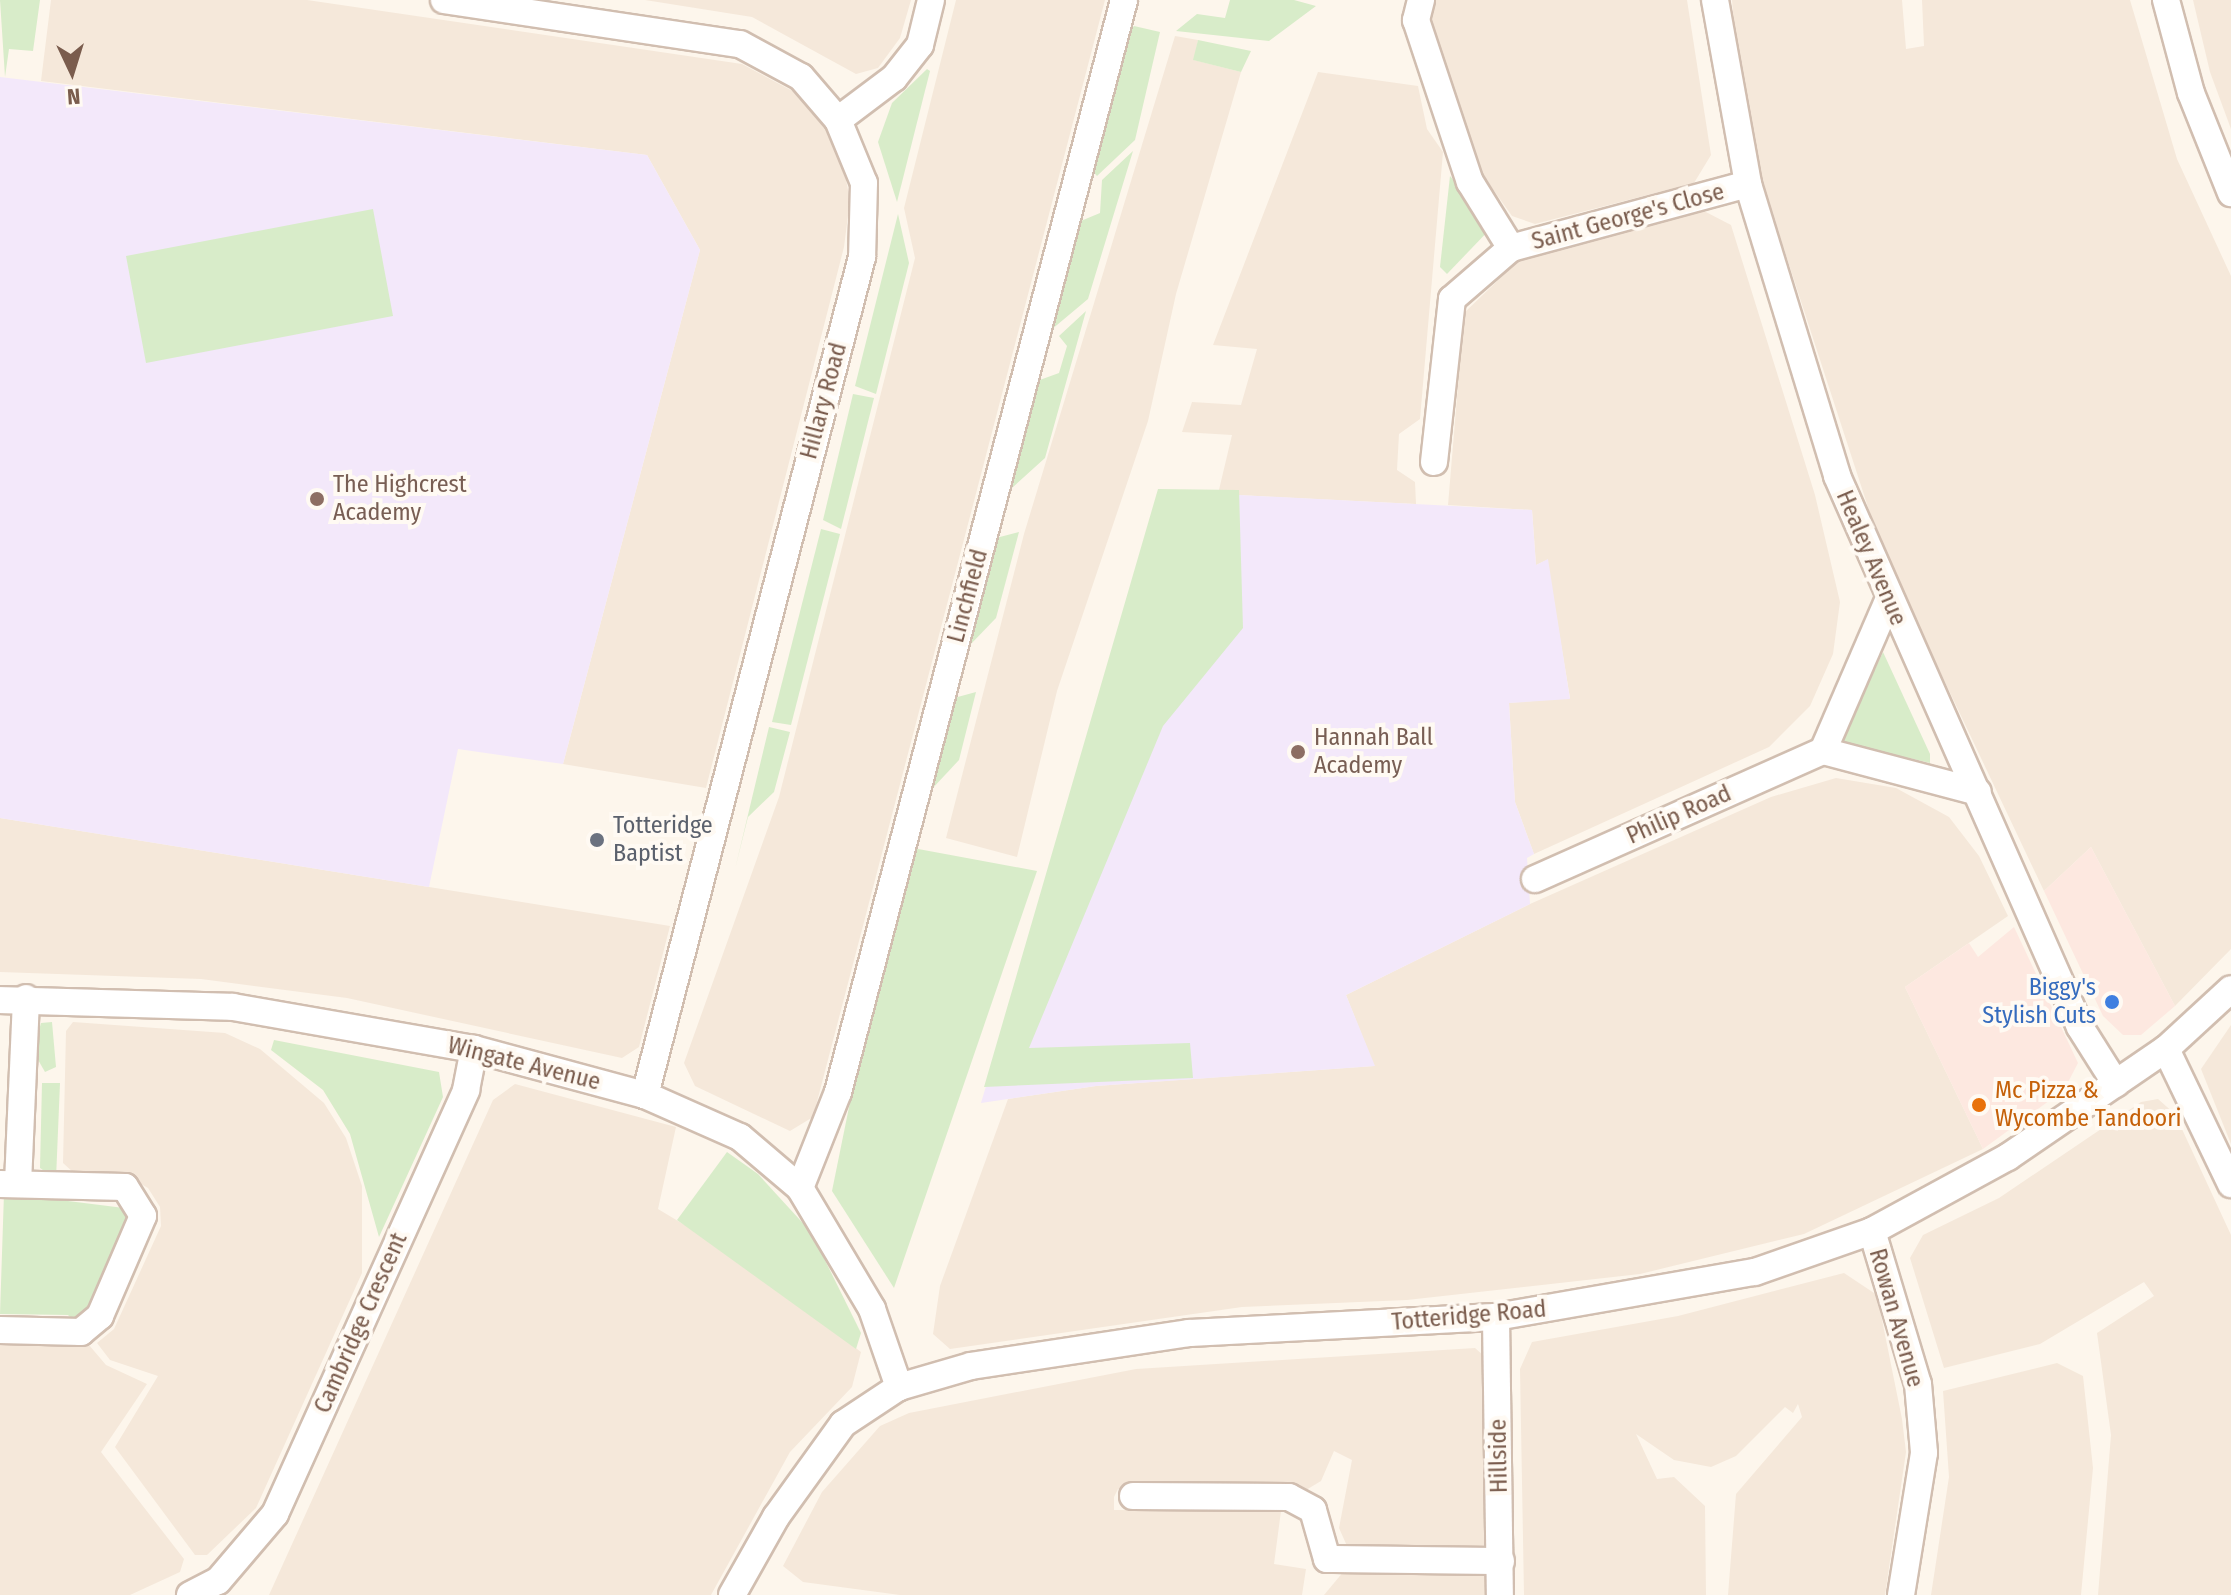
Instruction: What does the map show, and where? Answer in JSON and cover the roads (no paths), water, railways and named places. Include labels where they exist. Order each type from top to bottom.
[{"type":"street","name":"Hillary Road","points":[[444,0],[740,44],[801,77],[838,120],[864,183],[862,257],[645,1095]]},
{"type":"street","points":[[838,120],[912,56],[931,0]]},
{"type":"street","name":"Linchfield","points":[[800,1188],[838,1092],[1124,0]]},
{"type":"street","points":[[1421,0],[1416,20],[1470,182],[1511,248]]},
{"type":"street","name":"Healey Avenue","points":[[1715,0],[1748,184],[1837,476],[1888,601],[1978,792],[2080,1027],[2116,1084]]},
{"type":"street","points":[[2166,0],[2191,93],[2231,193]]},
{"type":"street","name":"Saint George's Close","points":[[1434,462],[1452,299],[1511,248],[1748,184]]},
{"type":"street","points":[[1888,601],[1823,751],[1978,792]]},
{"type":"street","name":"Philip Road","points":[[1535,879],[1823,751]]},
{"type":"street","name":"Totteridge Road","points":[[732,1595],[843,1424],[899,1387],[971,1366],[1189,1333],[1496,1317],[1755,1272],[1872,1231],[2008,1157],[2166,1049],[2231,989]]},
{"type":"street","points":[[0,1330],[81,1332],[100,1316],[143,1216],[125,1187],[9,1183],[13,999]]},
{"type":"street","name":"Wingate Avenue","points":[[13,999],[233,1007],[474,1049],[645,1095],[740,1137],[800,1188],[872,1309],[899,1387]]},
{"type":"street","name":"Cambridge Crescent","points":[[190,1595],[219,1588],[275,1514],[466,1090],[474,1049]]},
{"type":"street","points":[[2166,1049],[2231,1184]]},
{"type":"street","name":"Rowan Avenue","points":[[1872,1231],[1918,1384],[1924,1453],[1901,1595]]},
{"type":"street","name":"Hillside","points":[[1496,1317],[1500,1595]]},
{"type":"street","points":[[1133,1496],[1289,1497],[1313,1510],[1327,1559],[1501,1561]]},
{"type":"street","points":[[732,1595],[741,1595]]},
{"type":"place","name":"The Highcrest Academy","points":[[317,499]]},
{"type":"place","name":"Hannah Ball Academy","points":[[1298,752]]},
{"type":"place","name":"Totteridge Baptist","points":[[597,840]]},
{"type":"place","name":"Biggy's Stylish Cuts","points":[[2112,1002]]},
{"type":"place","name":"Mc Pizza & Wycombe Tandoori","points":[[1979,1105]]}]
